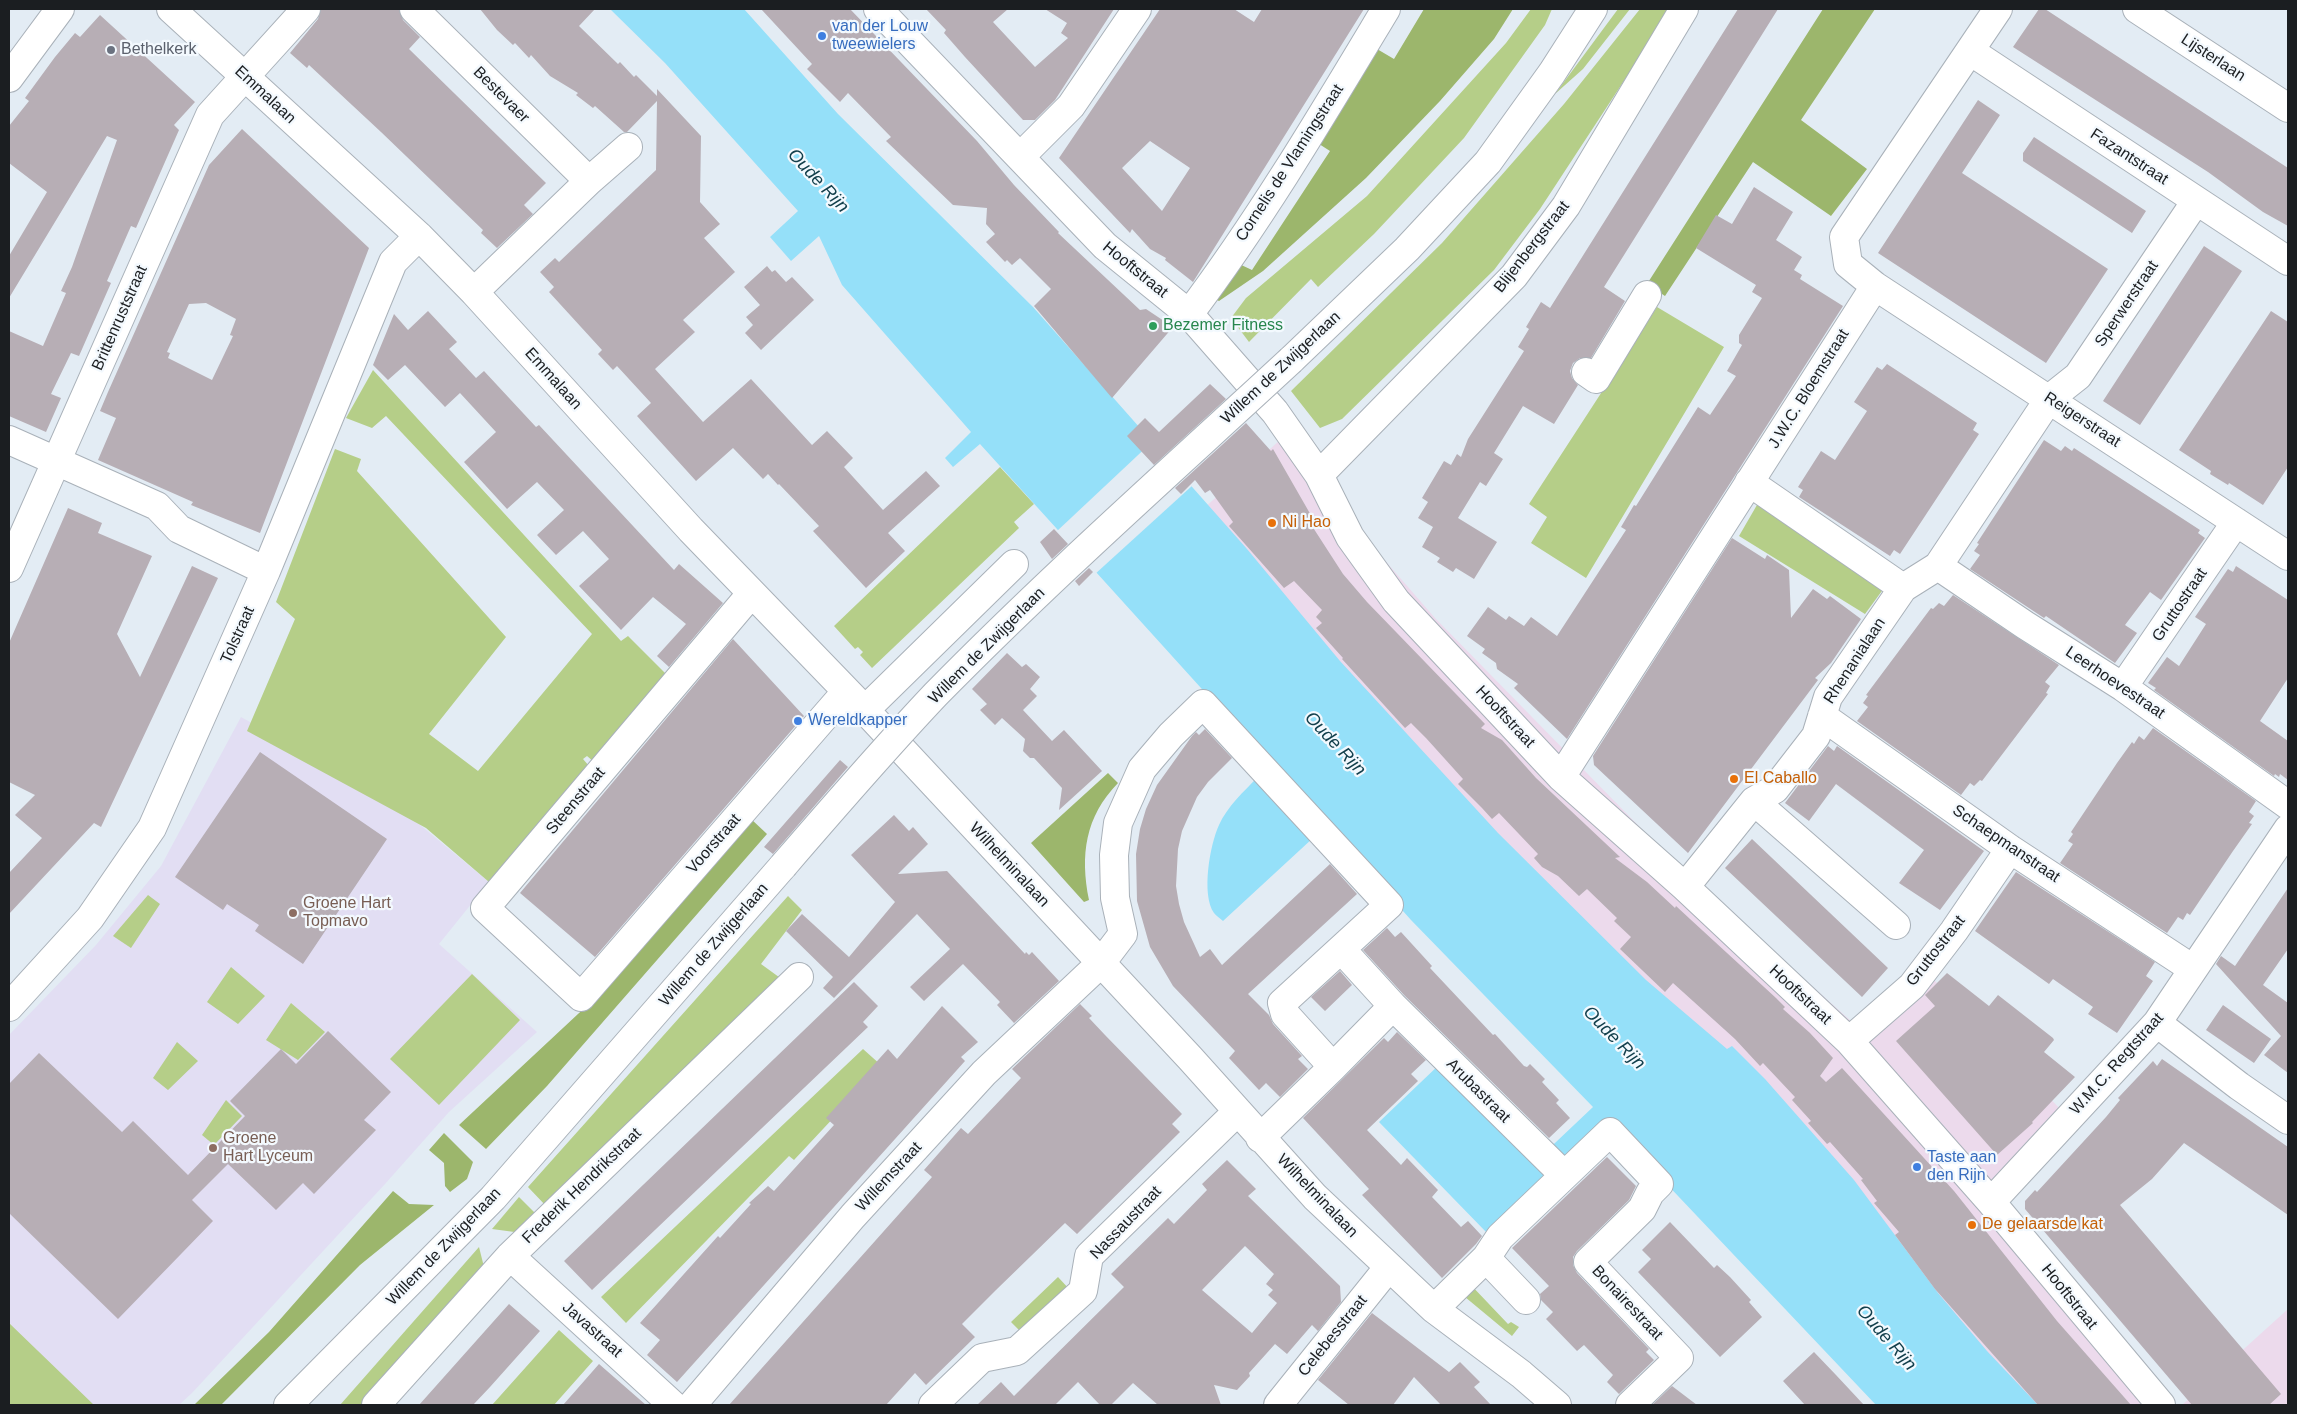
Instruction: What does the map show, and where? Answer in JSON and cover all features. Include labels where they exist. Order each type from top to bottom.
[{"type":"street","points":[[9,78],[60,9]]},
{"type":"street","name":"Emmalaan","points":[[171,9],[419,236],[474,292],[751,594],[918,767]]},
{"type":"street","points":[[244,76],[306,9]]},
{"type":"street","name":"Bestevaer","points":[[414,9],[589,181]]},
{"type":"street","name":"Hooftstraat","points":[[878,9],[1105,246],[1190,314],[1275,412],[1319,475],[1350,537],[1396,601],[1561,777],[1685,887],[1849,1041],[1992,1202],[2161,1405]]},
{"type":"street","points":[[1020,157],[1071,106],[1137,9]]},
{"type":"street","name":"Cornelis de Vlamingstraat","points":[[1190,314],[1217,277],[1328,105],[1386,9]]},
{"type":"street","name":"Willem de Zwijgerlaan","points":[[288,1405],[493,1198],[887,747],[937,694],[1064,570],[1291,360],[1407,249],[1488,162],[1552,73],[1592,9]]},
{"type":"street","name":"Blijenbergstraat","points":[[1319,475],[1514,276],[1566,206],[1684,9]]},
{"type":"street","points":[[1875,286],[1848,264],[1844,237],[1998,9]]},
{"type":"street","name":"Lijsterlaan","points":[[2138,9],[2288,108]]},
{"type":"street","name":"Fazantstraat","points":[[1970,51],[2288,261]]},
{"type":"street","name":"Brittenruststraat","points":[[9,568],[210,115],[244,76]]},
{"type":"street","points":[[474,292],[589,181],[628,147]]},
{"type":"street","name":"Sperwerstraat","points":[[2049,399],[2078,376],[2196,201]]},
{"type":"street","name":"Tolstraat","points":[[14,992],[90,918],[152,828],[266,571],[393,262],[419,236]]},
{"type":"street","name":"Reigerstraat","points":[[1875,286],[2288,556]]},
{"type":"street","name":"J.W.C. Bloemstraat","points":[[1561,777],[1875,286]]},
{"type":"street","points":[[1586,372],[1596,379],[1647,295]]},
{"type":"street","name":"Rhenanialaan","points":[[1685,887],[1754,801],[1775,789],[1816,736],[1828,697],[1903,588],[1938,566],[2049,399]]},
{"type":"street","points":[[9,440],[157,506],[179,529],[266,571]]},
{"type":"street","points":[[1749,482],[1903,588]]},
{"type":"street","name":"Gruttostraat","points":[[2124,688],[2236,522]]},
{"type":"street","name":"Voorstraat","points":[[581,997],[855,701],[1014,564]]},
{"type":"street","name":"Leerhoevestraat","points":[[1938,566],[2025,625],[2124,688],[2288,805]]},
{"type":"street","name":"Steenstraat","points":[[581,997],[485,908],[751,594]]},
{"type":"street","points":[[1101,963],[1123,934],[1115,898],[1114,855],[1118,823],[1142,769],[1171,735],[1204,704],[1389,905],[1282,1003],[1285,1014],[1333,1067]]},
{"type":"street","name":"Schaepmanstraat","points":[[1822,716],[2010,849],[2193,970]]},
{"type":"street","name":"Wilhelminalaan","points":[[918,767],[1190,1058],[1315,1197],[1388,1268],[1434,1308],[1521,1374],[1557,1405]]},
{"type":"street","points":[[1754,801],[1896,925]]},
{"type":"street","name":"W.M.C. Regtstraat","points":[[1992,1202],[2157,1023],[2285,839]]},
{"type":"street","name":"Gruttostraat","points":[[1849,1041],[1912,986],[1954,931],[2010,849]]},
{"type":"street","name":"Arubastraat","points":[[1342,950],[1394,1006],[1536,1150],[1564,1175]]},
{"type":"street","name":"Willemstraat","points":[[692,1405],[840,1230],[984,1073],[1101,963]]},
{"type":"street","name":"Frederik Hendrikstraat","points":[[376,1405],[510,1256],[799,978]]},
{"type":"street","points":[[1260,1138],[1394,1006]]},
{"type":"street","points":[[2157,1023],[2239,1086],[2288,1120]]},
{"type":"street","name":"Nassaustraat","points":[[933,1405],[982,1358],[1018,1352],[1083,1291],[1089,1256],[1237,1112]]},
{"type":"street","name":"Bonairestraat","points":[[1434,1308],[1486,1258],[1500,1237],[1610,1132],[1660,1184],[1650,1193],[1642,1209],[1588,1262],[1679,1358],[1630,1405]]},
{"type":"street","name":"Javastraat","points":[[510,1256],[673,1405]]},
{"type":"street","points":[[1486,1258],[1526,1300]]},
{"type":"street","name":"Celebesstraat","points":[[1278,1405],[1388,1268]]},
{"type":"shaded area","points":[[1280,440],[1435,618],[1677,865],[1871,1039],[1934,980],[2072,1121],[2002,1194],[2175,1405],[2001,1405],[1627,998],[1203,509]]},
{"type":"shaded area","points":[[241,717],[390,800],[489,882],[439,944],[537,1032],[449,1112],[385,1184],[179,1405],[87,1405],[9,1328],[9,1035],[96,945],[161,866]]},
{"type":"shaded area","points":[[2288,1309],[2288,1405],[2182,1405]]},
{"type":"green space","points":[[1424,9],[1513,9],[1494,39],[1440,101],[1366,178],[1263,271],[1219,301],[1215,299],[1237,263],[1252,270],[1330,151],[1316,142],[1377,49],[1394,59]]},
{"type":"green space","points":[[1531,9],[1552,9],[1545,25],[1464,138],[1374,234],[1318,287],[1311,279],[1249,342],[1231,318],[1246,298],[1367,196],[1506,43]]},
{"type":"green space","points":[[1618,9],[1630,9],[1583,69],[1555,94]]},
{"type":"green space","points":[[1640,9],[1671,9],[1540,209],[1494,270],[1342,419],[1320,428],[1291,391],[1442,243],[1564,104]]},
{"type":"green space","points":[[1823,9],[1875,9],[1801,120],[1867,169],[1831,216],[1753,162],[1665,296],[1647,284]]},
{"type":"green space","points":[[1657,307],[1724,347],[1586,578],[1531,543],[1547,517],[1529,504]]},
{"type":"green space","points":[[373,370],[621,641],[628,636],[667,675],[594,762],[587,756],[583,759],[589,766],[489,882],[426,828],[247,731],[295,619],[276,602],[335,449],[361,459],[357,471],[506,637],[429,734],[478,771],[592,634],[386,416],[372,428],[346,418]]},
{"type":"green space","points":[[1000,467],[1034,504],[1014,522],[1019,528],[872,668],[860,655],[863,652],[858,647],[855,649],[834,626]]},
{"type":"green space","points":[[1761,498],[1887,584],[1865,614],[1739,536]]},
{"type":"green space","points":[[1108,773],[1118,783],[1098,809],[1088,837],[1085,868],[1089,900],[1084,902],[1031,843]]},
{"type":"green space","points":[[750,818],[767,834],[547,1086],[486,1149],[459,1125],[593,1000]]},
{"type":"green space","points":[[148,895],[160,904],[131,948],[113,936]]},
{"type":"green space","points":[[788,896],[802,910],[761,964],[783,980],[547,1207],[528,1187]]},
{"type":"green space","points":[[231,967],[265,996],[238,1024],[207,1002]]},
{"type":"green space","points":[[472,974],[520,1020],[439,1105],[390,1059]]},
{"type":"green space","points":[[291,1003],[325,1032],[298,1060],[266,1040]]},
{"type":"green space","points":[[177,1042],[198,1061],[168,1090],[153,1078]]},
{"type":"green space","points":[[863,1049],[882,1066],[794,1160],[789,1156],[626,1323],[601,1297]]},
{"type":"green space","points":[[226,1100],[242,1116],[214,1145],[202,1135]]},
{"type":"green space","points":[[444,1133],[473,1162],[467,1179],[450,1192],[445,1186],[444,1163],[429,1150]]},
{"type":"green space","points":[[393,1191],[409,1204],[434,1205],[360,1265],[221,1405],[194,1405],[269,1332]]},
{"type":"green space","points":[[519,1197],[538,1216],[522,1233],[492,1229]]},
{"type":"green space","points":[[479,1247],[485,1271],[364,1405],[340,1405]]},
{"type":"green space","points":[[1058,1277],[1071,1291],[1025,1336],[1011,1322]]},
{"type":"green space","points":[[1469,1283],[1508,1324],[1511,1322],[1519,1327],[1512,1336],[1459,1292]]},
{"type":"green space","points":[[9,1323],[94,1405],[11,1405],[9,1403]]},
{"type":"green space","points":[[559,1330],[593,1361],[554,1405],[492,1405]]},
{"type":"water","name":"Oude Rijn","points":[[610,9],[744,9],[838,114],[1033,307],[1247,549],[1340,661],[1498,833],[1646,980],[1727,1049],[1732,1046],[1765,1079],[1854,1180],[1938,1293],[1987,1351],[2038,1405],[1876,1405],[1607,1121],[1488,1234],[1379,1122],[1441,1063],[1537,1160],[1593,1107],[1411,920],[1353,855],[1313,838],[1223,921],[1215,914],[1210,905],[1207,882],[1210,856],[1216,833],[1222,818],[1231,806],[1258,777],[1220,709],[980,444],[953,467],[945,458],[971,432],[842,285],[819,236],[791,261],[770,237],[798,211],[665,63]]},
{"type":"pier","points":[[1153,441],[1193,485],[1094,575],[1056,532]]},
{"type":"building","points":[[321,9],[399,9],[403,20],[420,37],[409,49],[546,183],[524,205],[533,214],[497,248],[481,233],[483,230],[381,132],[309,65],[307,68],[290,53],[318,19]]},
{"type":"building","points":[[480,9],[595,9],[579,26],[618,64],[620,62],[634,77],[636,75],[657,96],[657,89],[701,136],[700,202],[720,224],[704,238],[735,272],[683,320],[695,332],[655,369],[703,422],[751,379],[812,445],[827,431],[853,458],[844,467],[883,510],[926,471],[940,486],[888,533],[905,551],[866,588],[813,531],[819,526],[768,474],[763,479],[733,448],[696,481],[637,416],[651,403],[617,366],[613,370],[598,354],[602,350],[549,292],[554,287],[540,272],[555,258],[559,262],[656,170],[657,101],[627,132],[624,132],[595,106],[593,108],[576,95],[578,93],[550,76],[531,55],[529,58],[515,43],[513,45],[497,30]]},
{"type":"building","points":[[761,9],[850,9],[977,141],[1058,233],[1140,310],[1146,309],[1173,327],[1112,398],[1034,306],[1051,289],[1020,258],[1012,265],[1007,260],[1005,262],[986,242],[995,234],[986,224],[987,208],[953,205],[886,141],[891,137],[848,93],[840,102],[807,69],[812,64]]},
{"type":"building","points":[[926,9],[1008,9],[993,22],[1035,67],[1068,38],[1061,33],[1067,23],[1045,9],[1114,9],[1055,100],[1035,120],[1023,120],[944,33],[946,30]]},
{"type":"building","points":[[1160,9],[1234,9],[1254,22],[1262,9],[1364,9],[1193,282],[1165,260],[1166,258],[1150,249],[1132,229],[1130,233],[1059,158]],"holes":[[[1150,141],[1190,168],[1162,211],[1122,168]]]},
{"type":"building","points":[[1738,9],[1778,9],[1604,287],[1625,301],[1591,358],[1580,358],[1573,363],[1570,371],[1572,378],[1578,385],[1554,424],[1523,406],[1494,453],[1503,459],[1486,486],[1480,482],[1458,518],[1497,542],[1474,579],[1456,568],[1453,572],[1437,562],[1440,558],[1422,547],[1433,527],[1418,518],[1428,502],[1422,498],[1444,461],[1451,465],[1457,454],[1461,457],[1468,439],[1524,351],[1518,347],[1529,329],[1526,327],[1541,302],[1550,308]]},
{"type":"building","points":[[2039,9],[2045,9],[2288,168],[2288,226],[2263,212],[2208,172],[2013,47]]},
{"type":"building","points":[[100,15],[195,102],[174,125],[179,130],[136,228],[131,226],[107,281],[111,283],[79,356],[71,353],[51,394],[61,398],[46,432],[9,416],[9,331],[43,346],[66,293],[61,291],[72,267],[117,140],[107,136],[9,298],[9,256],[47,192],[9,163],[9,126],[29,101],[25,98],[55,57],[75,33],[80,37]]},
{"type":"building","points":[[1978,100],[2000,115],[1962,173],[2108,269],[2046,363],[1878,253]]},
{"type":"building","points":[[242,129],[369,248],[260,533],[191,505],[193,502],[98,460],[116,418],[100,411],[209,165]],"holes":[[[206,303],[236,319],[230,335],[233,336],[212,380],[168,358],[170,353],[167,352],[189,304]]]},
{"type":"building","points":[[2034,137],[2146,211],[2132,233],[2023,161],[2023,153]]},
{"type":"building","points":[[1754,187],[1793,212],[1776,240],[1802,257],[1794,270],[1802,275],[1800,279],[1843,306],[1567,739],[1514,688],[1518,684],[1497,669],[1496,663],[1482,653],[1485,649],[1467,636],[1488,607],[1506,620],[1509,616],[1524,626],[1531,617],[1557,636],[1626,530],[1621,527],[1698,407],[1710,415],[1736,376],[1727,371],[1742,345],[1739,343],[1739,335],[1762,298],[1752,292],[1756,285],[1696,248],[1716,215],[1732,224]]},
{"type":"building","points":[[2204,246],[2242,271],[2140,425],[2103,401]]},
{"type":"building","points":[[767,266],[772,272],[775,270],[786,282],[792,277],[814,300],[761,350],[745,333],[753,325],[746,317],[760,305],[744,287]]},
{"type":"building","points":[[428,311],[457,342],[449,349],[476,378],[484,371],[536,427],[539,425],[674,570],[679,564],[723,603],[669,667],[657,656],[686,624],[653,597],[621,630],[579,586],[609,559],[583,531],[556,555],[537,535],[564,510],[537,482],[507,509],[464,462],[496,432],[460,393],[445,407],[405,365],[388,380],[373,365],[394,314],[408,330]]},
{"type":"building","points":[[2271,311],[2288,322],[2288,467],[2263,505],[2229,483],[2228,485],[2210,474],[2211,471],[2179,450]]},
{"type":"building","points":[[1887,364],[1977,423],[1973,430],[1979,434],[1900,554],[1894,550],[1890,556],[1799,497],[1803,490],[1798,487],[1821,451],[1835,460],[1867,411],[1854,402],[1877,367],[1882,370]]},
{"type":"building","points":[[1210,384],[1226,399],[1154,465],[1127,436],[1145,418],[1159,432]]},
{"type":"building","points":[[1246,423],[1271,451],[1273,449],[1316,524],[1312,526],[1343,574],[1367,602],[1485,724],[1481,728],[1502,740],[1536,778],[1620,857],[1615,858],[1647,882],[1675,908],[1676,906],[1776,998],[1785,1007],[1783,1009],[1810,1033],[1833,1058],[1820,1076],[1826,1082],[1842,1068],[1954,1191],[2057,1321],[2131,1405],[2038,1405],[1935,1289],[1895,1235],[1899,1232],[1874,1203],[1877,1201],[1861,1180],[1863,1179],[1830,1142],[1827,1144],[1808,1123],[1811,1121],[1792,1100],[1795,1097],[1763,1063],[1760,1066],[1735,1039],[1673,983],[1665,992],[1620,949],[1631,937],[1614,921],[1617,918],[1587,889],[1579,896],[1558,876],[1542,867],[1534,858],[1538,854],[1499,813],[1492,819],[1458,784],[1463,779],[1426,738],[1411,723],[1405,728],[1316,628],[1322,623],[1316,617],[1322,610],[1294,581],[1284,588],[1229,526],[1233,522],[1210,490],[1205,493],[1195,480],[1181,494],[1175,488]]},
{"type":"building","points":[[2044,440],[2061,451],[2065,446],[2072,451],[2074,448],[2200,530],[2198,533],[2205,538],[2161,600],[2150,592],[2125,625],[2137,633],[2115,663],[2046,616],[2044,618],[1970,569],[1980,555],[1974,551],[1979,544],[1977,543]]},
{"type":"building","points":[[68,508],[102,523],[98,533],[152,556],[117,634],[140,677],[192,566],[218,578],[101,827],[94,823],[9,914],[9,873],[42,838],[15,815],[35,795],[9,782],[9,643]]},
{"type":"building","points":[[1054,529],[1068,544],[1052,559],[1040,542]]},
{"type":"building","points":[[1732,538],[1765,559],[1767,555],[1789,570],[1791,618],[1813,589],[1827,599],[1830,596],[1861,619],[1831,663],[1815,678],[1818,680],[1688,853],[1594,765],[1593,756]]},
{"type":"building","points":[[2236,566],[2288,600],[2288,678],[2260,721],[2288,741],[2288,780],[2280,774],[2279,777],[2275,774],[2274,776],[2154,690],[2156,688],[2148,683],[2167,657],[2179,666],[2206,624],[2195,617],[2228,569],[2233,572]]},
{"type":"building","points":[[1089,568],[1093,572],[1079,586],[1075,581]]},
{"type":"building","points":[[1953,595],[2059,665],[2045,682],[2050,686],[2046,693],[2048,694],[1982,781],[1980,780],[1974,786],[1970,783],[1961,795],[1857,721],[1868,707],[1863,703],[1868,696],[1866,695],[1931,608],[1933,609],[1939,603],[1944,606]]},
{"type":"building","points":[[733,639],[804,716],[595,957],[520,893]]},
{"type":"building","points":[[1007,653],[1022,667],[1026,664],[1040,677],[1030,689],[1037,696],[1023,710],[1052,741],[1064,730],[1102,771],[1059,810],[1062,788],[1034,758],[1030,758],[1023,751],[1025,739],[1002,718],[995,725],[980,710],[987,704],[972,689]]},
{"type":"building","points":[[2153,728],[2256,801],[2249,812],[2254,816],[2249,823],[2252,824],[2190,915],[2187,913],[2183,920],[2178,917],[2167,933],[2060,863],[2073,844],[2068,841],[2073,834],[2071,832],[2117,763],[2132,742],[2134,744],[2139,736],[2144,740]]},
{"type":"building","points":[[1205,729],[1232,758],[1208,782],[1197,797],[1182,831],[1178,849],[1176,886],[1179,904],[1184,922],[1200,957],[1210,949],[1222,965],[1330,864],[1357,894],[1248,994],[1269,1015],[1273,1024],[1302,1056],[1298,1059],[1308,1069],[1280,1097],[1266,1083],[1259,1090],[1229,1058],[1235,1051],[1173,986],[1150,947],[1137,901],[1136,854],[1140,829],[1146,809],[1157,785],[1192,736],[1196,732],[1199,735]]},
{"type":"building","points":[[1828,746],[1834,751],[1837,746],[1984,851],[1940,910],[1899,883],[1924,850],[1836,784],[1809,821],[1785,803]]},
{"type":"building","points":[[260,752],[387,839],[303,964],[255,931],[259,925],[227,904],[223,910],[175,877]]},
{"type":"building","points":[[840,760],[848,767],[773,854],[764,847]]},
{"type":"building","points":[[894,815],[909,831],[913,827],[928,844],[898,874],[947,871],[1025,954],[1026,952],[1029,955],[1032,952],[1059,981],[1014,1023],[997,1005],[1000,1002],[963,964],[924,1001],[910,987],[950,949],[917,914],[834,998],[823,988],[833,977],[786,931],[802,914],[849,957],[895,902],[851,855]]},
{"type":"building","points":[[1752,839],[1888,968],[1862,997],[1725,868]]},
{"type":"building","points":[[2016,872],[2155,962],[2146,976],[2153,981],[2117,1033],[2088,1014],[2093,1007],[2053,979],[2049,984],[1975,931]]},
{"type":"building","points":[[2288,888],[2288,949],[2263,985],[2288,1003],[2288,1073],[2264,1055],[2281,1036],[2216,964],[2221,956],[2235,966]]},
{"type":"building","points":[[1387,928],[1395,937],[1401,932],[1432,966],[1430,968],[1493,1035],[1495,1034],[1524,1066],[1527,1067],[1530,1064],[1545,1079],[1542,1082],[1559,1100],[1556,1103],[1570,1118],[1549,1138],[1404,995],[1363,950]]},
{"type":"building","points":[[1340,971],[1352,985],[1325,1011],[1311,997]]},
{"type":"building","points":[[1947,973],[1989,1006],[1998,995],[2053,1038],[2054,1040],[2044,1052],[2075,1077],[2033,1123],[1997,1155],[1896,1041],[1935,1006],[1925,995]]},
{"type":"building","points":[[854,982],[878,1006],[863,1022],[868,1027],[592,1290],[564,1261]]},
{"type":"building","points":[[1080,1004],[1092,1016],[1089,1018],[1182,1114],[1172,1124],[1180,1132],[1077,1234],[1065,1223],[996,1290],[962,1324],[975,1337],[926,1385],[915,1373],[886,1405],[729,1405],[932,1177],[924,1170],[961,1128],[968,1134],[1021,1078],[1012,1069]]},
{"type":"building","points":[[2223,1005],[2271,1039],[2254,1063],[2206,1030]]},
{"type":"building","points":[[942,1006],[978,1042],[961,1057],[965,1061],[677,1382],[647,1355],[660,1340],[640,1323],[718,1236],[720,1238],[751,1204],[749,1203],[768,1186],[774,1191],[834,1125],[826,1118],[888,1049],[897,1059]]},
{"type":"building","points":[[328,1031],[391,1092],[364,1120],[376,1130],[314,1194],[303,1183],[276,1210],[228,1164],[192,1200],[213,1221],[118,1319],[9,1213],[9,1084],[39,1053],[122,1132],[133,1121],[188,1175],[245,1116],[230,1101],[281,1049],[296,1064]]},
{"type":"building","points":[[1397,1032],[1426,1060],[1411,1074],[1418,1081],[1367,1130],[1401,1165],[1407,1158],[1438,1190],[1432,1197],[1461,1227],[1468,1221],[1482,1236],[1442,1278],[1362,1195],[1369,1189],[1303,1118],[1384,1038],[1388,1042]]},
{"type":"building","points":[[2162,1059],[2288,1147],[2288,1215],[2184,1143],[2152,1179],[2120,1205],[2281,1394],[2269,1405],[2192,1405],[2025,1209],[2025,1201],[2035,1190],[2037,1192],[2106,1117],[2120,1100],[2118,1098],[2153,1061],[2157,1066]]},
{"type":"building","points":[[1607,1157],[1636,1186],[1629,1200],[1577,1251],[1573,1257],[1573,1265],[1577,1273],[1649,1349],[1646,1352],[1654,1360],[1619,1394],[1607,1382],[1613,1375],[1584,1345],[1577,1351],[1546,1319],[1553,1312],[1541,1300],[1540,1294],[1549,1286],[1512,1248]]},
{"type":"building","points":[[1227,1160],[1256,1189],[1248,1196],[1340,1286],[1341,1302],[1318,1331],[1312,1325],[1287,1354],[1275,1344],[1249,1373],[1250,1376],[1237,1390],[1214,1385],[1221,1405],[1158,1405],[1133,1383],[1111,1405],[1100,1405],[1078,1382],[1055,1405],[977,1405],[1001,1382],[1014,1396],[1124,1287],[1111,1274],[1168,1218],[1174,1224],[1207,1190],[1202,1184]],"holes":[[[1245,1246],[1274,1274],[1266,1284],[1273,1290],[1268,1295],[1277,1303],[1252,1333],[1202,1290]]]},
{"type":"building","points":[[1670,1222],[1714,1268],[1717,1265],[1730,1277],[1751,1300],[1749,1302],[1762,1317],[1720,1357],[1638,1272],[1651,1259],[1642,1250]]},
{"type":"building","points":[[509,1304],[540,1331],[473,1405],[419,1405]]},
{"type":"building","points":[[1372,1313],[1449,1372],[1460,1362],[1480,1382],[1474,1387],[1491,1405],[1441,1405],[1414,1377],[1393,1405],[1349,1405],[1318,1380]]},
{"type":"building","points":[[1814,1352],[1864,1405],[1805,1405],[1783,1381]]},
{"type":"building","points":[[599,1364],[646,1405],[563,1405]]},
{"type":"building","points":[[1672,1386],[1697,1405],[1652,1405]]},
{"type":"place","name":"van der Louw tweewielers","points":[[822,36]]},
{"type":"place","name":"Bethelkerk","points":[[111,50]]},
{"type":"place","name":"Bezemer Fitness","points":[[1153,326]]},
{"type":"place","name":"Ni Hao","points":[[1272,523]]},
{"type":"place","name":"Wereldkapper","points":[[798,721]]},
{"type":"place","name":"El Caballo","points":[[1734,779]]},
{"type":"place","name":"Groene Hart Topmavo","points":[[293,913]]},
{"type":"place","name":"Groene Hart Lyceum","points":[[213,1148]]},
{"type":"place","name":"Taste aan den Rijn","points":[[1917,1167]]},
{"type":"place","name":"De gelaarsde kat","points":[[1972,1225]]}]
